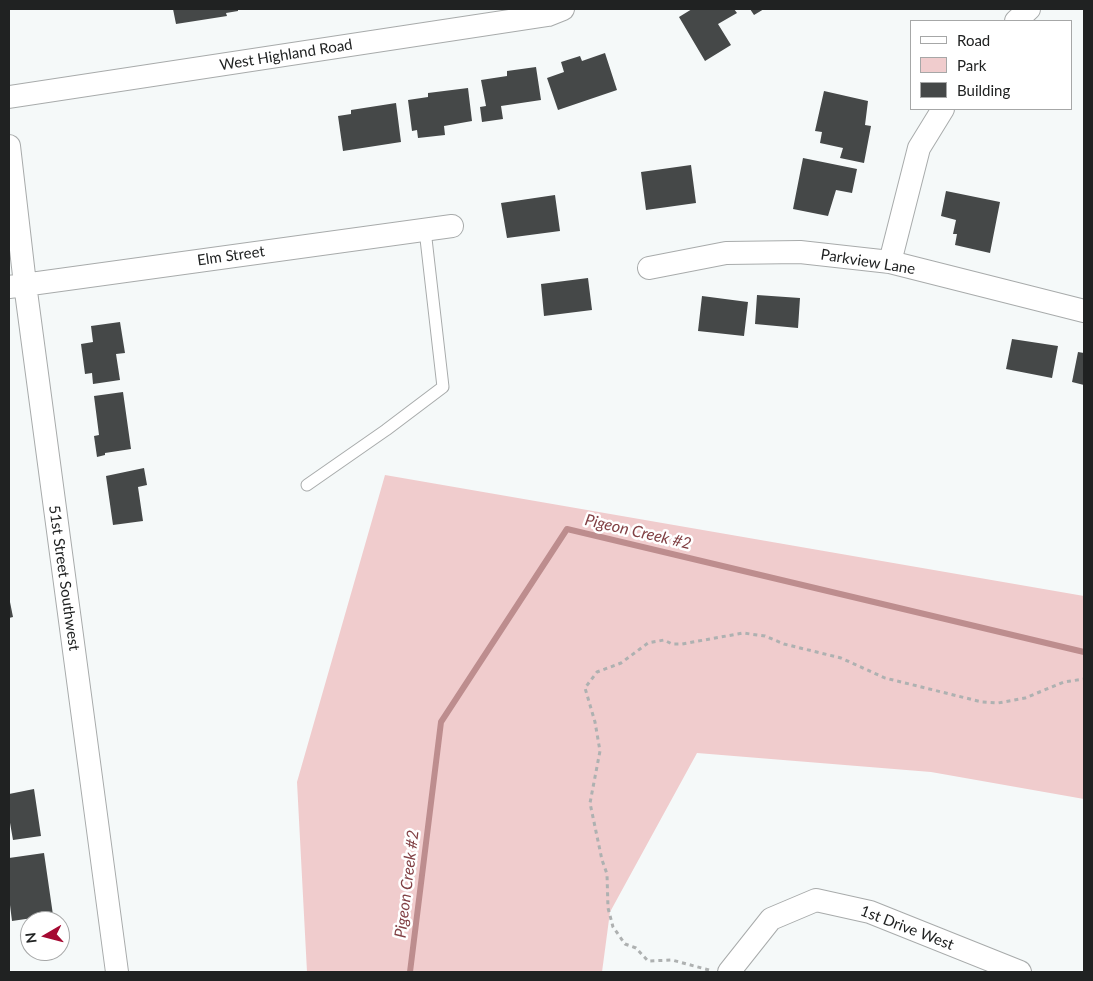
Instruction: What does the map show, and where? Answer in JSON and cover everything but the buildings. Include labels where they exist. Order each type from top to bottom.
[{"type":"street","name":"West Highland Road","points":[[9,98],[548,15],[563,9]]},
{"type":"street","points":[[1017,20],[1030,9]]},
{"type":"street","points":[[890,262],[919,148],[942,110]]},
{"type":"street","name":"51st Street Southwest","points":[[9,146],[17,285],[117,972]]},
{"type":"street","name":"Elm Street","points":[[17,285],[452,226]]},
{"type":"street","name":"Parkview Lane","points":[[649,268],[726,253],[800,252],[890,262],[1084,311]]},
{"type":"street","name":"1st Drive West","points":[[729,972],[771,919],[816,900],[870,912],[1020,972]]},
{"type":"lane","points":[[307,485],[386,430],[443,387],[425,230]]},
{"type":"path","points":[[717,972],[672,960],[648,961],[636,948],[625,944],[613,926],[608,908],[607,874],[602,860],[590,803],[600,751],[596,722],[585,688],[597,672],[621,663],[648,643],[664,640],[672,644],[682,644],[743,633],[765,636],[784,644],[841,658],[885,678],[982,702],[998,703],[1025,698],[1064,682],[1084,679]]},
{"type":"green space","points":[[385,475],[1084,596],[1084,799],[931,772],[697,753],[610,912],[602,972],[307,972],[297,782]]},
{"type":"waterway","name":"Pigeon Creek #2","points":[[410,972],[441,722],[567,529],[1084,652]]}]
